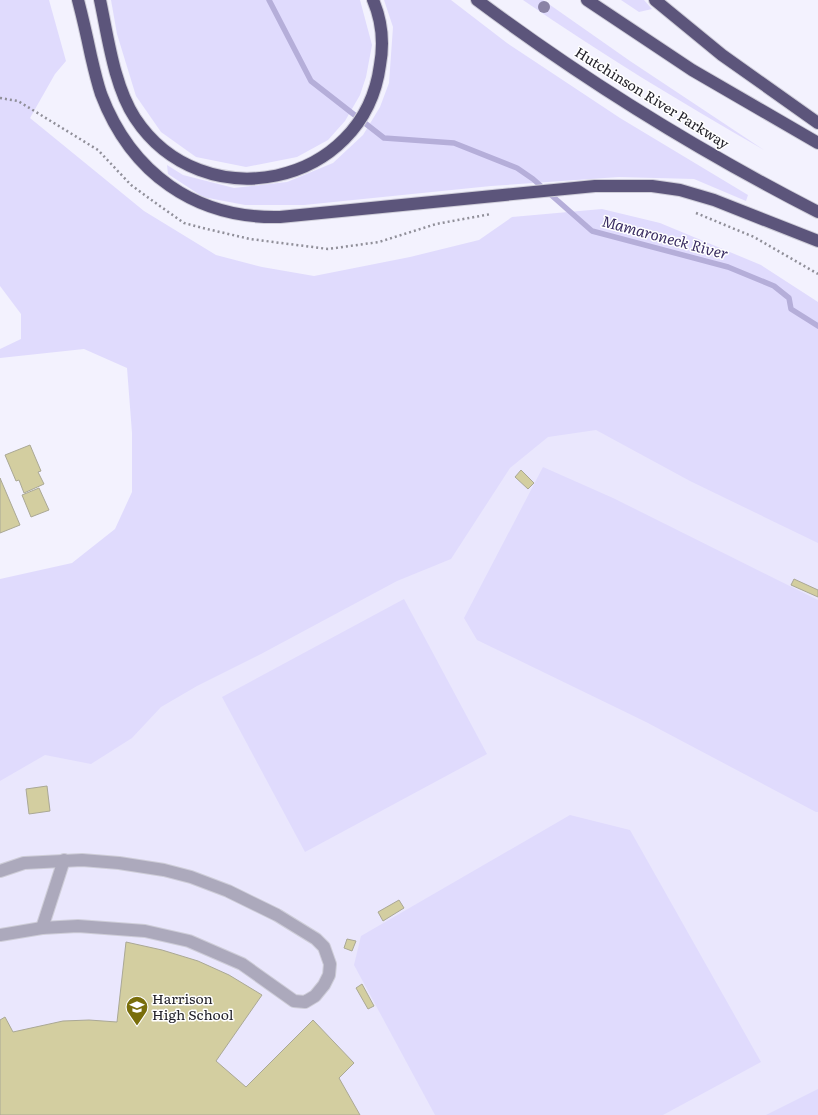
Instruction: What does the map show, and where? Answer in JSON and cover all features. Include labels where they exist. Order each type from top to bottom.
[{"type":"highway","points":[[78,0],[100,92],[114,122],[130,149],[151,171],[175,190],[204,204],[232,212],[264,217],[280,217],[595,186],[652,186],[695,194],[731,206],[818,241]]},
{"type":"highway","points":[[100,0],[116,70],[124,97],[143,129],[152,139],[175,158],[198,170],[233,178],[258,179],[270,178],[316,161],[338,146],[356,127],[371,100],[378,80],[382,44],[379,15],[373,0]]},
{"type":"highway","name":"Hutchinson River Parkway","points":[[477,0],[539,45],[625,101],[697,145],[818,212]]},
{"type":"highway","points":[[587,0],[692,70],[818,143]]},
{"type":"highway","points":[[655,0],[722,54],[818,123]]},
{"type":"lane","points":[[42,928],[64,860]]},
{"type":"lane","points":[[0,870],[24,863],[82,860],[119,863],[164,870],[191,877],[228,891],[278,915],[316,939],[324,947],[330,964],[329,975],[324,985],[315,996],[305,1002],[294,1001],[242,964],[189,941],[144,931],[78,926],[42,928],[0,935]]},
{"type":"path","points":[[691,211],[754,237],[818,274]]},
{"type":"shaded area","points":[[0,0],[49,0],[66,61],[55,74],[30,118],[144,211],[216,255],[262,267],[314,276],[410,257],[479,240],[512,217],[602,209],[660,223],[761,265],[818,302],[818,543],[690,481],[596,430],[548,437],[510,468],[451,559],[397,581],[261,654],[197,686],[161,707],[132,738],[91,764],[45,755],[0,781],[0,579],[72,563],[115,529],[132,492],[132,433],[127,368],[84,349],[0,358],[0,349],[21,339],[21,314],[0,286]]},
{"type":"shaded area","points":[[111,0],[360,0],[372,45],[366,77],[360,95],[345,121],[328,140],[297,157],[246,167],[196,157],[161,132],[136,96],[117,34]]},
{"type":"shaded area","points":[[384,0],[451,0],[507,43],[620,118],[748,195],[746,201],[694,179],[619,177],[491,186],[304,205],[245,205],[203,197],[168,174],[167,165],[183,175],[234,188],[287,182],[333,163],[363,135],[380,107],[389,83],[393,27]]},
{"type":"shaded area","points":[[523,0],[543,0],[630,61],[764,150],[642,78]]},
{"type":"shaded area","points":[[621,0],[644,0],[652,9],[639,12]]},
{"type":"shaded area","name":"Harrison High School","points":[[818,358],[818,1115],[0,1115],[0,615],[186,537]]},
{"type":"shaded area","points":[[543,467],[613,498],[818,600],[818,812],[646,722],[477,640],[464,618]]},
{"type":"shaded area","points":[[404,599],[487,754],[305,852],[222,697]]},
{"type":"shaded area","points":[[570,815],[630,830],[761,1062],[663,1115],[435,1115],[354,965],[361,936]]},
{"type":"shaded area","points":[[818,1089],[818,1115],[766,1115]]},
{"type":"building","points":[[30,445],[41,471],[38,472],[44,484],[24,493],[19,480],[16,481],[5,455]]},
{"type":"building","points":[[521,470],[534,483],[528,489],[515,477]]},
{"type":"building","points":[[0,478],[20,525],[0,533]]},
{"type":"building","points":[[39,488],[49,510],[31,517],[22,495]]},
{"type":"building","points":[[794,579],[818,590],[818,597],[791,585]]},
{"type":"building","points":[[47,786],[50,811],[29,814],[26,789]]},
{"type":"building","points":[[399,900],[404,908],[383,921],[378,912]]},
{"type":"building","points":[[347,939],[356,941],[352,951],[344,948]]},
{"type":"building","name":"Harrison High School","points":[[126,942],[162,950],[198,961],[229,975],[262,995],[216,1061],[246,1087],[313,1020],[354,1063],[339,1078],[360,1115],[0,1115],[0,1020],[5,1017],[13,1032],[63,1021],[89,1020],[117,1022]]},
{"type":"building","points":[[362,984],[374,1006],[368,1009],[356,988]]},
{"type":"waterway","name":"Mamaroneck River","points":[[269,0],[311,81],[384,138],[454,143],[517,168],[533,179],[592,231],[728,267],[774,286],[789,298],[791,309],[818,326]]},
{"type":"place","name":"Harrison High School","points":[[137,1026]]}]
